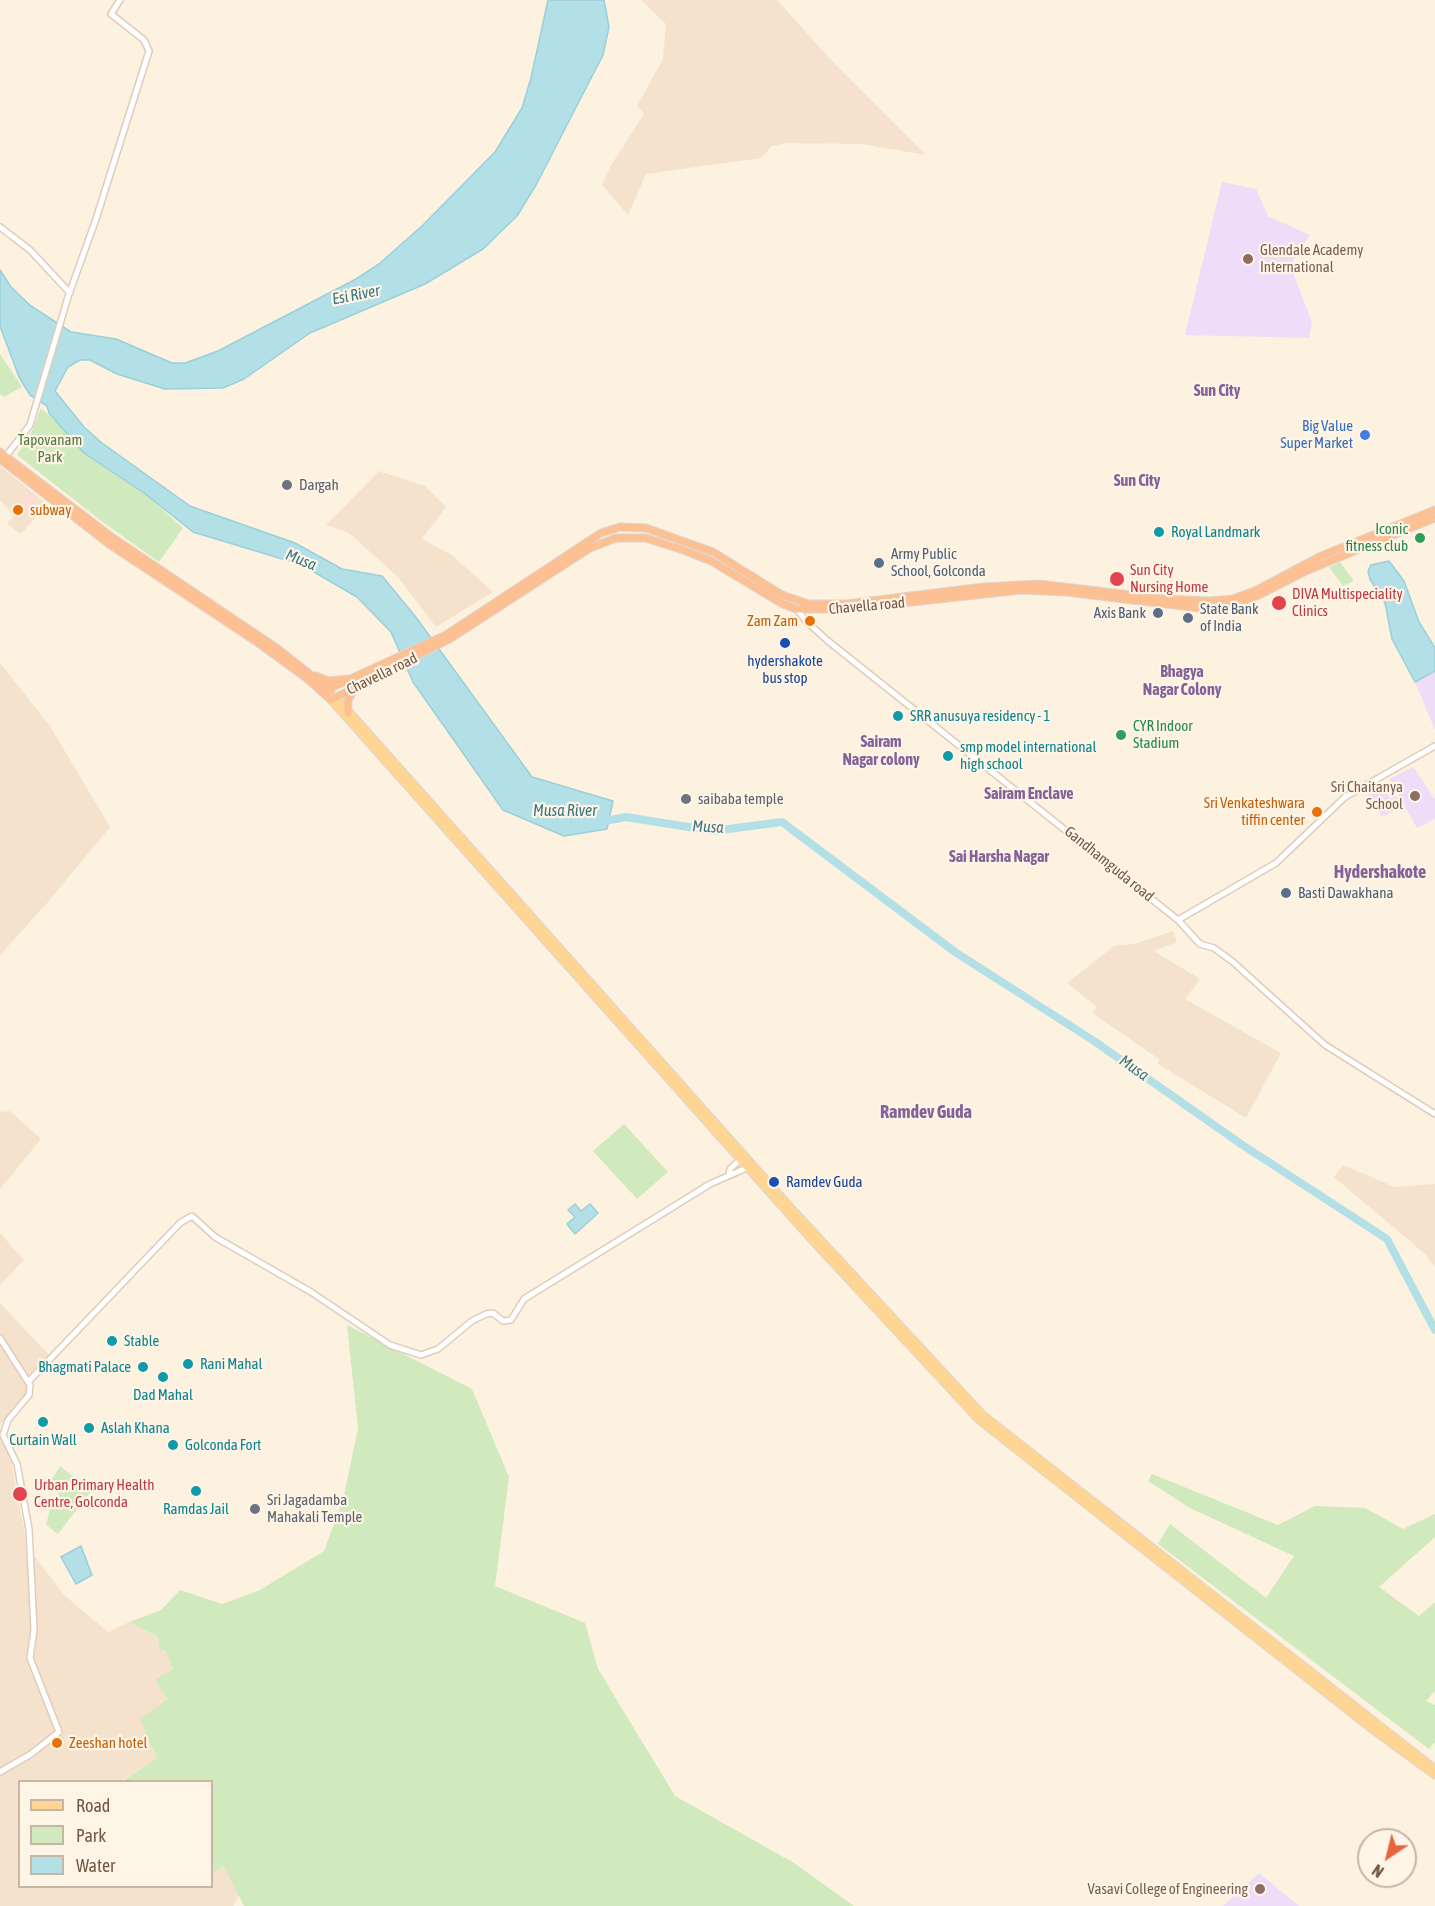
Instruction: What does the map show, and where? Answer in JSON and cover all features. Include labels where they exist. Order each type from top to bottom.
[{"type":"highway","points":[[2,456],[112,538],[321,679],[328,681],[351,679]]},
{"type":"highway","points":[[2,456],[109,544],[332,694]]},
{"type":"highway","name":"Chavella road","points":[[332,694],[351,679],[459,630],[601,533],[629,526],[646,528],[712,552],[775,591],[809,604],[846,604],[983,587],[1040,584],[1165,599],[1233,599],[1257,590],[1320,557],[1435,510]]},
{"type":"highway","name":"Chavella road","points":[[332,694],[355,688],[380,676],[459,630],[590,548],[623,537],[646,538],[711,561],[781,603],[796,609],[848,609],[1021,590],[1066,592],[1172,606],[1221,606],[1259,596],[1314,567],[1435,518]]},
{"type":"highway","points":[[292,660],[332,694]]},
{"type":"highway","points":[[348,712],[348,700],[355,688]]},
{"type":"main road","points":[[332,694],[750,1166],[979,1420],[1368,1726],[1435,1775]]},
{"type":"main road","points":[[332,694],[743,1157]]},
{"type":"main road","points":[[750,1166],[983,1415],[1435,1768]]},
{"type":"street","points":[[2,456],[26,433],[36,406],[69,295],[148,51],[144,40],[111,14],[120,0]]},
{"type":"street","points":[[0,227],[30,250],[69,295]]},
{"type":"street","points":[[796,600],[796,609]]},
{"type":"street","name":"Gandhamguda road","points":[[796,609],[837,648],[1178,920],[1200,944],[1221,952],[1325,1045],[1435,1114]]},
{"type":"street","points":[[1178,920],[1276,863],[1345,797],[1435,746]]},
{"type":"street","points":[[729,1174],[730,1169],[743,1157]]},
{"type":"street","points":[[29,1381],[180,1223],[192,1216],[223,1242],[311,1292],[381,1339],[400,1350],[421,1355],[438,1349],[472,1321],[486,1314],[493,1313],[503,1321],[511,1320],[524,1299],[729,1174],[750,1166]]},
{"type":"street","points":[[0,1338],[29,1381],[29,1395],[8,1420],[3,1435],[17,1464],[29,1529],[34,1630],[30,1658],[59,1732],[32,1754],[0,1772]]},
{"type":"shaded area","points":[[641,0],[777,0],[831,60],[926,155],[862,144],[787,143],[772,146],[761,158],[646,174],[628,215],[602,185],[610,167],[644,114],[637,106],[663,59],[666,24]]},
{"type":"shaded area","name":"Glendale Academy International","points":[[1222,182],[1256,189],[1268,216],[1310,235],[1290,265],[1312,322],[1309,338],[1185,335]]},
{"type":"shaded area","points":[[0,466],[47,504],[21,534],[7,524],[14,516],[0,500]]},
{"type":"shaded area","points":[[379,471],[425,486],[446,507],[422,539],[452,555],[493,592],[436,627],[398,577],[349,533],[326,525]]},
{"type":"shaded area","points":[[28,493],[38,501],[30,510],[33,513],[29,517],[17,505]]},
{"type":"shaded area","points":[[0,663],[50,726],[110,827],[48,902],[0,955]]},
{"type":"shaded area","points":[[1435,671],[1435,730],[1415,682]]},
{"type":"shaded area","name":"Sri Chaitanya School","points":[[1413,767],[1435,799],[1435,819],[1417,828],[1389,779]]},
{"type":"shaded area","points":[[1381,784],[1391,799],[1396,796],[1402,807],[1382,817],[1367,793]]},
{"type":"shaded area","points":[[1173,931],[1177,942],[1154,951],[1200,979],[1185,999],[1281,1053],[1246,1118],[1158,1064],[1159,1059],[1092,1013],[1097,1007],[1067,983],[1114,946],[1134,944]]},
{"type":"shaded area","points":[[10,1111],[41,1139],[0,1189],[0,1112]]},
{"type":"shaded area","points":[[1343,1165],[1395,1187],[1435,1184],[1435,1267],[1425,1254],[1334,1177]]},
{"type":"shaded area","points":[[0,1233],[24,1260],[0,1285]]},
{"type":"shaded area","points":[[0,1303],[50,1356],[26,1380],[27,1395],[0,1425]]},
{"type":"shaded area","points":[[0,1437],[11,1460],[27,1546],[64,1595],[108,1632],[129,1622],[158,1637],[160,1651],[165,1650],[173,1669],[157,1758],[123,1780],[18,1780],[18,1888],[213,1888],[213,1872],[224,1865],[240,1894],[233,1906],[0,1906]]},
{"type":"shaded area","name":"Vasavi College of Engineering","points":[[1259,1873],[1299,1906],[1223,1906]]},
{"type":"green space","points":[[0,354],[22,387],[4,397],[0,394]]},
{"type":"green space","name":"Tapovanam Park","points":[[41,408],[65,429],[84,453],[144,493],[183,528],[159,562],[104,523],[17,455],[32,431]]},
{"type":"green space","points":[[1340,562],[1354,581],[1343,586],[1329,567]]},
{"type":"green space","points":[[624,1124],[668,1172],[637,1199],[593,1151]]},
{"type":"green space","points":[[347,1325],[472,1389],[509,1477],[495,1586],[585,1623],[598,1669],[675,1796],[794,1863],[854,1906],[244,1906],[224,1866],[213,1872],[213,1780],[124,1780],[157,1758],[140,1719],[168,1699],[155,1680],[173,1669],[165,1650],[160,1652],[158,1637],[129,1622],[161,1610],[180,1590],[222,1604],[260,1590],[324,1551],[343,1500],[358,1428]]},
{"type":"green space","points":[[60,1466],[91,1491],[58,1534],[46,1525],[51,1505],[59,1494],[49,1484]]},
{"type":"green space","points":[[1152,1474],[1278,1525],[1315,1506],[1365,1508],[1403,1529],[1435,1514],[1435,1537],[1379,1587],[1419,1616],[1435,1602],[1435,1691],[1426,1701],[1435,1705],[1435,1742],[1429,1749],[1158,1544],[1170,1524],[1266,1598],[1294,1556],[1190,1508],[1148,1481]]},
{"type":"water","points":[[548,0],[604,0],[609,27],[603,55],[536,185],[517,216],[483,249],[425,284],[310,333],[244,379],[223,388],[165,389],[117,374],[90,360],[80,360],[68,367],[55,391],[84,427],[102,443],[190,506],[295,543],[342,569],[382,576],[415,616],[532,777],[613,801],[607,829],[564,836],[503,810],[413,682],[391,632],[357,597],[302,565],[193,532],[144,493],[84,453],[49,413],[47,406],[30,395],[19,377],[0,326],[0,270],[11,287],[31,306],[71,332],[116,339],[172,363],[185,363],[218,351],[356,279],[379,264],[423,225],[495,152],[522,108]]},
{"type":"water","points":[[1389,561],[1404,581],[1419,622],[1435,648],[1435,671],[1415,682],[1392,639],[1385,603],[1370,579],[1368,571],[1371,565]]},
{"type":"water","points":[[575,1204],[581,1211],[590,1204],[598,1213],[575,1234],[567,1224],[575,1217],[568,1210]]},
{"type":"water","points":[[81,1546],[92,1575],[76,1584],[61,1557]]},
{"type":"waterway","name":"Musa","points":[[600,822],[626,817],[713,831],[782,822],[955,952],[1094,1041],[1241,1144],[1387,1239],[1435,1330]]},
{"type":"place","name":"Glendale Academy International","points":[[1248,259]]},
{"type":"place","name":"Big Value Super Market","points":[[1365,435]]},
{"type":"place","name":"Dargah","points":[[287,485]]},
{"type":"place","name":"subway","points":[[18,510]]},
{"type":"place","name":"Royal Landmark","points":[[1159,532]]},
{"type":"place","name":"Iconic fitness club","points":[[1420,538]]},
{"type":"place","name":"Army Public School, Golconda","points":[[879,563]]},
{"type":"place","name":"Sun City Nursing Home","points":[[1117,579]]},
{"type":"place","name":"DIVA Multispeciality Clinics","points":[[1279,603]]},
{"type":"place","name":"Axis Bank","points":[[1158,613]]},
{"type":"place","name":"State Bank of India","points":[[1188,618]]},
{"type":"place","name":"Zam Zam","points":[[810,621]]},
{"type":"place","name":"hydershakote bus stop","points":[[785,643]]},
{"type":"place","name":"SRR anusuya residency - 1","points":[[898,716]]},
{"type":"place","name":"CYR Indoor Stadium","points":[[1121,735]]},
{"type":"place","name":"smp model international high school","points":[[948,756]]},
{"type":"place","name":"Sri Chaitanya School","points":[[1415,796]]},
{"type":"place","name":"saibaba temple","points":[[686,799]]},
{"type":"place","name":"Sri Venkateshwara tiffin center","points":[[1317,812]]},
{"type":"place","name":"Basti Dawakhana","points":[[1286,893]]},
{"type":"place","name":"Ramdev Guda","points":[[774,1182]]},
{"type":"place","name":"Stable","points":[[112,1341]]},
{"type":"place","name":"Rani Mahal","points":[[188,1364]]},
{"type":"place","name":"Bhagmati Palace","points":[[143,1367]]},
{"type":"place","name":"Dad Mahal","points":[[163,1377]]},
{"type":"place","name":"Curtain Wall","points":[[43,1422]]},
{"type":"place","name":"Aslah Khana","points":[[89,1428]]},
{"type":"place","name":"Golconda Fort","points":[[173,1445]]},
{"type":"place","name":"Ramdas Jail","points":[[196,1491]]},
{"type":"place","name":"Urban Primary Health Centre, Golconda","points":[[20,1494]]},
{"type":"place","name":"Sri Jagadamba Mahakali Temple","points":[[255,1509]]},
{"type":"place","name":"Zeeshan hotel","points":[[57,1743]]},
{"type":"place","name":"Vasavi College of Engineering","points":[[1260,1889]]},
{"type":"district","name":"Sun City","points":[[1217,391]]},
{"type":"district","name":"Sun City","points":[[1137,481]]},
{"type":"district","name":"Bhagya Nagar Colony","points":[[1182,681]]},
{"type":"district","name":"Sairam Nagar colony","points":[[881,751]]},
{"type":"district","name":"Sairam Enclave","points":[[1029,794]]},
{"type":"district","name":"Sai Harsha Nagar","points":[[999,857]]},
{"type":"district","name":"Hydershakote","points":[[1380,872]]},
{"type":"district","name":"Ramdev Guda","points":[[926,1112]]},
{"type":"water label","name":"Esi River","points":[[356,295]]},
{"type":"water label","name":"Musa River","points":[[565,811]]}]
